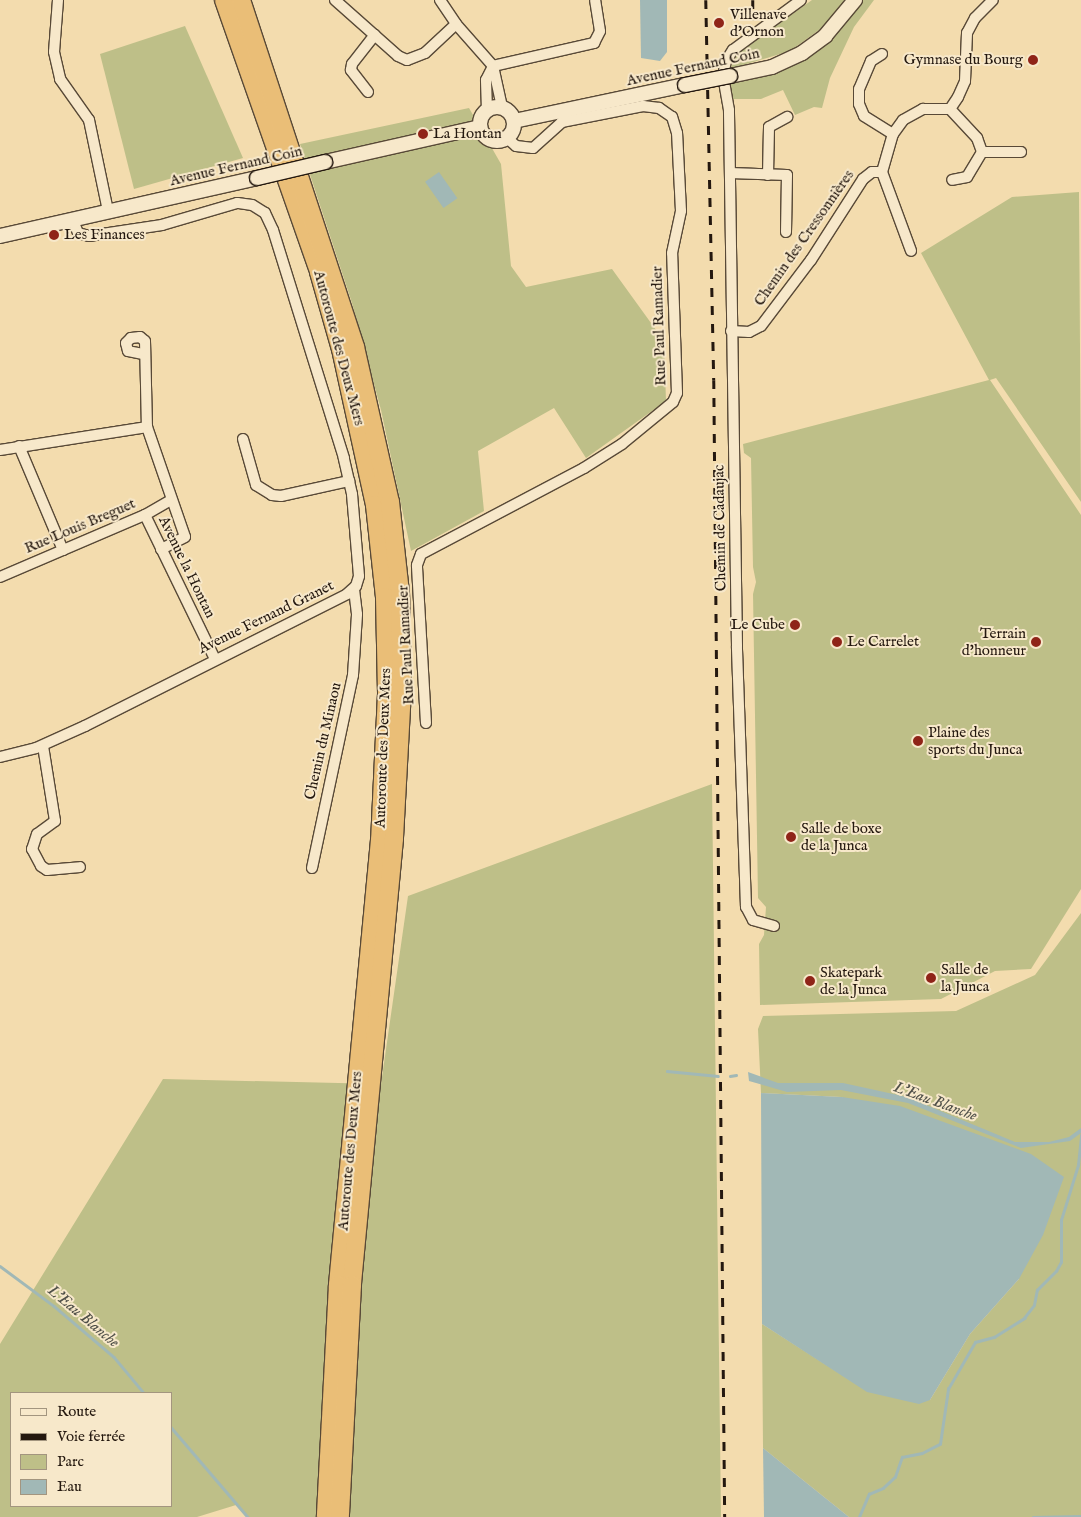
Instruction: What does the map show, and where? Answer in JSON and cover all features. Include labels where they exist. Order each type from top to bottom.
[{"type":"highway","name":"Autoroute des Deux Mers","points":[[224,0],[319,272],[341,350],[376,506],[385,597],[387,694],[380,840],[338,1285],[326,1517]]},
{"type":"highway","name":"Autoroute des Deux Mers","points":[[240,0],[356,347],[390,502],[400,592],[402,690],[394,839],[352,1285],[340,1517]]},
{"type":"main road","name":"Avenue Fernand Coin","points":[[514,121],[766,69],[802,53],[825,36],[856,0]]},
{"type":"main road","points":[[502,107],[510,112],[514,121],[513,131],[507,138],[489,139],[480,127],[481,118],[487,110],[502,107]]},
{"type":"main road","name":"Avenue Fernand Coin","points":[[0,236],[480,127]]},
{"type":"street","points":[[58,0],[54,52],[60,79],[89,120],[108,211]]},
{"type":"street","points":[[336,0],[398,56],[407,60],[426,53],[456,24]]},
{"type":"street","points":[[440,0],[456,24],[493,66],[502,107]]},
{"type":"street","points":[[493,66],[594,43],[600,31],[595,0]]},
{"type":"street","name":"Chemin de Cadaujac","points":[[774,926],[753,920],[746,907],[731,331],[729,110],[723,76],[729,55],[801,0]]},
{"type":"street","points":[[950,109],[966,81],[967,33],[975,18],[993,0]]},
{"type":"street","points":[[368,92],[351,70],[352,64],[374,35]]},
{"type":"street","points":[[882,54],[871,61],[859,90],[859,104],[864,116],[894,134]]},
{"type":"street","points":[[487,110],[486,80],[493,66]]},
{"type":"street","name":"Rue Paul Ramadier","points":[[426,723],[417,565],[421,554],[584,468],[622,444],[673,402],[677,393],[672,260],[681,211],[677,133],[672,117],[659,108],[643,106],[562,122],[532,148],[516,146],[507,138]]},
{"type":"street","points":[[912,251],[882,172],[894,134],[903,120],[917,110],[950,109],[977,138],[982,152]]},
{"type":"street","points":[[768,175],[768,127],[787,117]]},
{"type":"street","points":[[982,152],[1021,152]]},
{"type":"street","points":[[952,180],[967,177],[982,152]]},
{"type":"street","name":"Chemin des Cressonnières","points":[[731,331],[749,332],[761,326],[811,260],[863,179],[872,172],[882,172]]},
{"type":"street","points":[[730,173],[787,175],[786,232]]},
{"type":"street","name":"Avenue Fernand Granet","points":[[0,758],[43,746],[354,589],[359,576],[359,556],[349,481],[273,230],[262,210],[249,204],[237,203],[162,225],[88,236],[78,233],[73,220]]},
{"type":"street","points":[[143,354],[147,427],[185,538],[161,549]]},
{"type":"street","points":[[0,450],[147,427]]},
{"type":"street","points":[[243,439],[256,484],[272,495],[281,496],[349,481]]},
{"type":"street","points":[[19,446],[63,550]]},
{"type":"street","name":"Rue Louis Breguet","points":[[0,577],[145,515],[171,500]]},
{"type":"street","name":"Avenue la Hontan","points":[[145,515],[215,659]]},
{"type":"street","name":"Chemin du Minaou","points":[[312,868],[353,675],[357,614],[354,589]]},
{"type":"street","points":[[43,746],[49,796],[56,812],[55,820],[38,834],[32,848],[40,866],[47,870],[80,867]]},
{"type":"green space","points":[[812,0],[846,0],[826,25],[790,51],[730,69],[738,53]]},
{"type":"green space","points":[[863,0],[874,0],[854,27],[830,78],[822,108],[814,107],[795,115],[783,90],[761,99],[732,99],[730,84],[774,74],[806,59],[833,38]]},
{"type":"green space","points":[[185,26],[243,158],[134,189],[100,54]]},
{"type":"green space","points":[[469,108],[501,164],[511,266],[526,287],[612,269],[664,341],[666,401],[586,458],[554,408],[478,451],[484,511],[411,551],[381,410],[352,303],[300,144]]},
{"type":"green space","name":"Plaine des sports du Junca","points":[[1079,192],[1081,502],[996,378],[990,380],[1081,515],[1081,889],[1031,969],[995,971],[941,999],[760,1005],[759,944],[764,935],[766,907],[758,898],[753,594],[756,582],[753,567],[751,458],[744,453],[743,444],[989,380],[921,253],[1012,197]]},
{"type":"green space","points":[[712,784],[721,1517],[248,1517],[236,1505],[197,1517],[0,1517],[0,1344],[163,1079],[381,1084],[408,896]]},
{"type":"green space","points":[[1081,913],[1081,1517],[849,1517],[763,1448],[762,1324],[867,1391],[930,1400],[970,1334],[1019,1279],[842,1097],[761,1093],[758,1029],[763,1016],[956,1011],[1035,975]]},
{"type":"water","points":[[640,0],[667,0],[667,52],[660,61],[641,58]]},
{"type":"water","points":[[439,172],[457,198],[443,208],[425,182]]},
{"type":"water","points":[[748,1072],[778,1083],[843,1083],[907,1097],[1015,1142],[1049,1142],[1069,1137],[1081,1128],[1081,1133],[1070,1141],[1021,1148],[908,1103],[841,1090],[787,1092],[749,1081]]},
{"type":"water","points":[[761,1093],[842,1097],[900,1106],[1031,1154],[1064,1177],[1043,1235],[1019,1279],[970,1334],[930,1400],[919,1404],[867,1392],[762,1324]]},
{"type":"water","points":[[763,1448],[849,1517],[764,1517]]},
{"type":"waterway","name":"L'Eau Blanche","points":[[667,1071],[718,1076]]},
{"type":"waterway","name":"L'Eau Blanche","points":[[730,1076],[736,1075]]},
{"type":"waterway","name":"L'Eau Blanche","points":[[859,1517],[869,1494],[883,1488],[895,1477],[902,1457],[922,1453],[940,1444],[948,1389],[975,1342],[994,1337],[1024,1318],[1034,1305],[1037,1290],[1056,1271],[1061,1262],[1061,1220],[1078,1165],[1081,1135]]},
{"type":"waterway","name":"L'Eau Blanche","points":[[0,1266],[54,1306],[114,1357],[143,1392]]},
{"type":"waterway","name":"L'Eau Blanche","points":[[172,1428],[248,1517]]},
{"type":"waterway","points":[[1033,1517],[1081,1516]]},
{"type":"railway","points":[[706,0],[714,380],[725,1517]]},
{"type":"railway","points":[[753,0],[753,20]]},
{"type":"place","name":"Villenave d'Ornon","points":[[719,23]]},
{"type":"place","name":"Gymnase du Bourg","points":[[1033,60]]},
{"type":"place","name":"La Hontan","points":[[423,134]]},
{"type":"place","name":"Les Finances","points":[[54,235]]},
{"type":"place","name":"Le Cube","points":[[795,625]]},
{"type":"place","name":"Le Carrelet","points":[[837,642]]},
{"type":"place","name":"Terrain d'honneur","points":[[1036,642]]},
{"type":"place","name":"Plaine des sports du Junca","points":[[918,741]]},
{"type":"place","name":"Salle de boxe de la Junca","points":[[791,837]]},
{"type":"place","name":"Salle de la Junca","points":[[931,978]]},
{"type":"place","name":"Skatepark de la Junca","points":[[810,981]]}]
